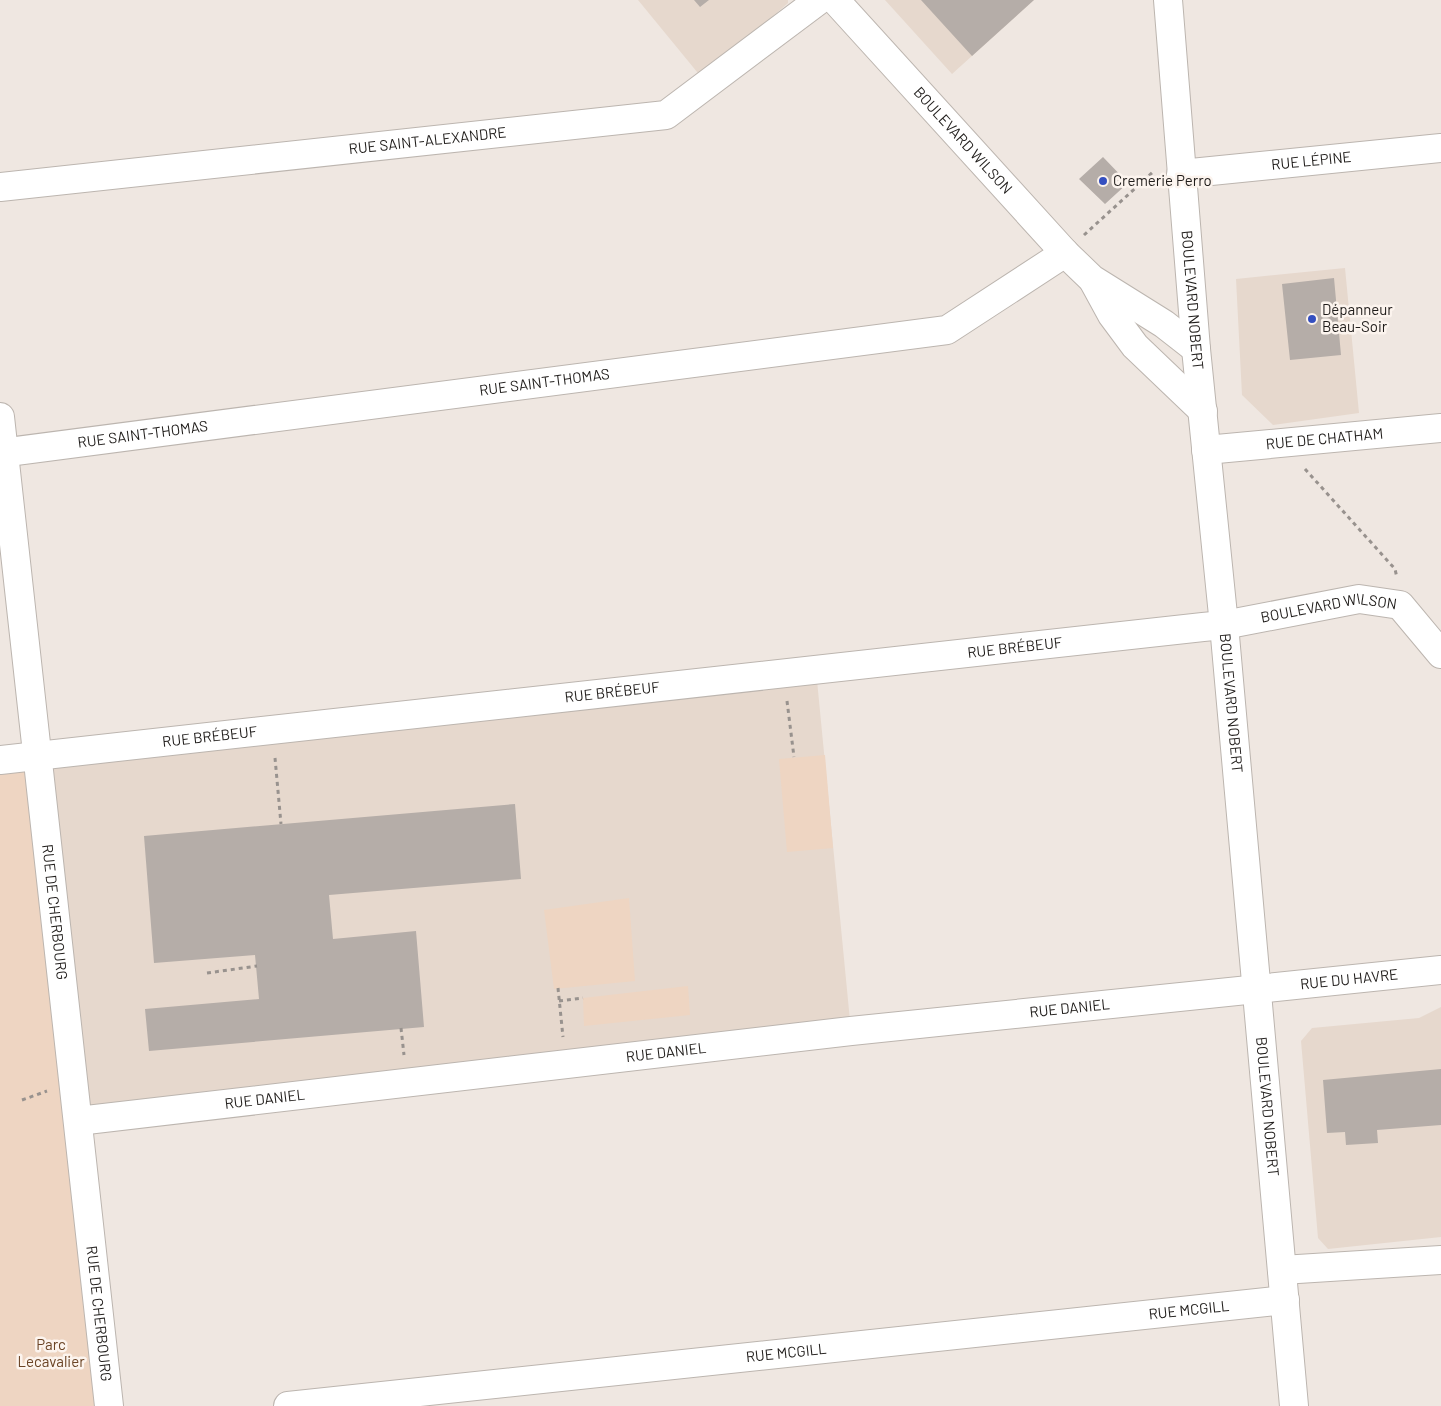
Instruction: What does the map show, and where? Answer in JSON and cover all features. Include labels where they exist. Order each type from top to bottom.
[{"type":"street","name":"RUE SAINT-ALEXANDRE","points":[[0,187],[666,114],[819,0]]},
{"type":"street","name":"BOULEVARD WILSON","points":[[835,0],[1065,253],[1092,278],[1164,324],[1196,349]]},
{"type":"street","name":"BOULEVARD NOBERT","points":[[1168,0],[1196,349],[1224,624],[1294,1406]]},
{"type":"street","name":"RUE LÉPINE","points":[[1181,174],[1441,148]]},
{"type":"street","name":"RUE SAINT-THOMAS","points":[[2,452],[947,330],[1065,253]]},
{"type":"street","name":"BOULEVARD WILSON","points":[[1092,278],[1112,315],[1135,346],[1203,411]]},
{"type":"street","name":"RUE DE CHERBOURG","points":[[0,417],[2,452],[109,1406]]},
{"type":"street","name":"RUE DE CHATHAM","points":[[1206,450],[1441,428]]},
{"type":"street","name":"BOULEVARD WILSON","points":[[1224,624],[1359,599],[1400,605],[1441,654]]},
{"type":"street","name":"RUE BRÉBEUF","points":[[0,760],[1224,624]]},
{"type":"street","name":"RUE DU HAVRE","points":[[1257,989],[1441,970]]},
{"type":"street","name":"RUE DANIEL","points":[[78,1121],[851,1031],[1257,989]]},
{"type":"street","points":[[1282,1270],[1441,1260]]},
{"type":"street","name":"RUE MCGILL","points":[[288,1406],[1285,1300]]},
{"type":"path","points":[[1065,253],[1179,147]]},
{"type":"path","points":[[1282,443],[1395,569],[1400,605]]},
{"type":"path","points":[[784,673],[794,757]]},
{"type":"path","points":[[273,730],[281,824]]},
{"type":"path","points":[[207,973],[257,966]]},
{"type":"path","points":[[558,988],[565,1065]]},
{"type":"path","points":[[559,1001],[583,998]]},
{"type":"shaded area","points":[[638,0],[788,0],[788,3],[702,78]]},
{"type":"shaded area","points":[[885,0],[1034,0],[952,74]]},
{"type":"shaded area","points":[[1345,268],[1359,413],[1273,425],[1242,395],[1236,279]]},
{"type":"shaded area","points":[[816,670],[851,1031],[78,1121],[37,755]]},
{"type":"shaded area","points":[[1441,1007],[1441,1237],[1328,1249],[1318,1238],[1301,1041],[1312,1028],[1419,1018]]},
{"type":"green space","name":"Parc Lecavalier","points":[[37,755],[109,1406],[0,1406],[0,760]]},
{"type":"green space","points":[[825,755],[833,848],[787,852],[779,759]]},
{"type":"green space","points":[[629,898],[635,981],[554,989],[544,910]]},
{"type":"green space","points":[[688,986],[690,1015],[584,1026],[583,998]]},
{"type":"building","points":[[694,0],[709,0],[700,7]]},
{"type":"building","points":[[921,0],[1034,0],[972,56]]},
{"type":"building","name":"Cremerie Perro","points":[[1103,157],[1128,183],[1105,204],[1079,179]]},
{"type":"building","name":"Dépanneur Beau-Soir","points":[[1334,278],[1341,355],[1290,360],[1282,284]]},
{"type":"building","points":[[515,804],[521,879],[329,895],[333,939],[416,931],[424,1027],[149,1051],[145,1009],[259,999],[255,955],[154,963],[144,836]]},
{"type":"building","points":[[1441,1069],[1441,1125],[1377,1130],[1378,1143],[1346,1145],[1345,1132],[1327,1133],[1323,1080]]},
{"type":"place","name":"Cremerie Perro","points":[[1103,181]]},
{"type":"place","name":"Dépanneur Beau-Soir","points":[[1312,319]]}]
